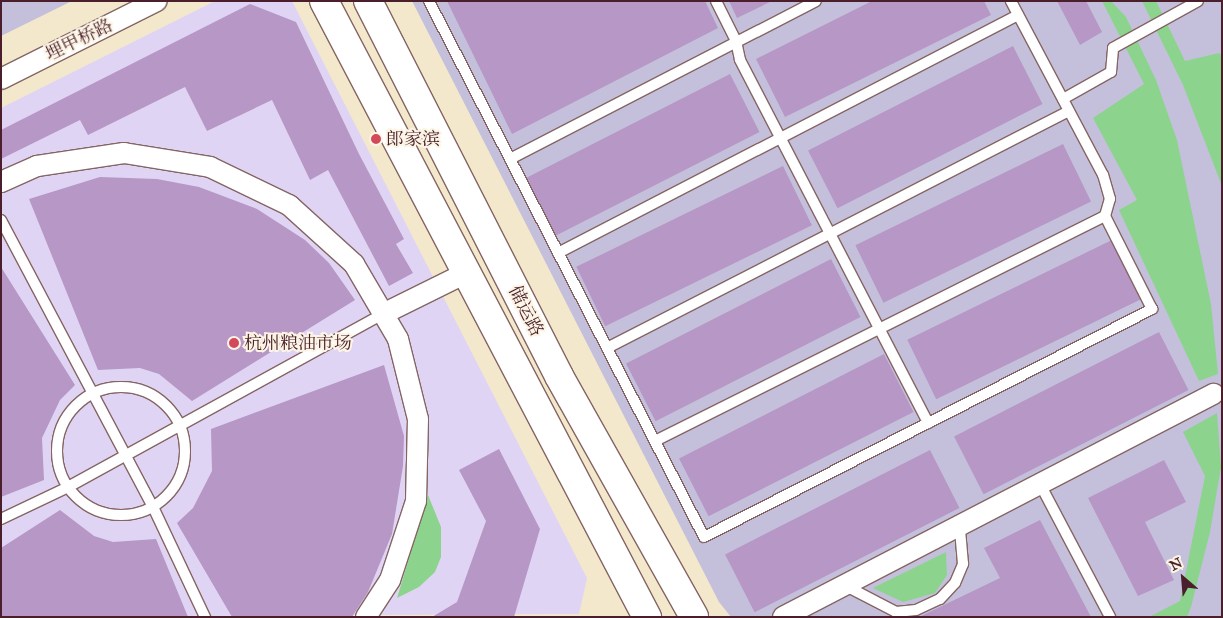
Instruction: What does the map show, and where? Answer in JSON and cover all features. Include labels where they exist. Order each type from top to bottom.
[{"type":"main road","name":"储运路","points":[[324,1],[647,617]]},
{"type":"main road","name":"储运路","points":[[368,1],[559,376],[688,606]]},
{"type":"main road","points":[[647,617],[688,606]]},
{"type":"street","name":"埋甲桥路","points":[[1,79],[157,1]]},
{"type":"street","points":[[1,182],[37,166],[124,153],[210,167],[289,205],[354,264],[398,339],[418,419],[416,501],[390,580],[366,617]]},
{"type":"street","points":[[383,314],[466,273]]},
{"type":"street","points":[[783,617],[1214,394]]},
{"type":"lane","points":[[428,1],[704,537],[1152,309],[1105,216],[1110,199],[1102,175],[1011,1]]},
{"type":"lane","points":[[716,1],[736,41],[740,60],[881,328],[928,423]]},
{"type":"lane","points":[[510,159],[816,1]]},
{"type":"lane","points":[[1063,99],[1111,72],[1113,48],[1198,1]]},
{"type":"lane","points":[[558,253],[782,139],[1018,14]]},
{"type":"lane","points":[[607,348],[1069,111]]},
{"type":"lane","points":[[655,441],[1105,216]]},
{"type":"lane","points":[[1,220],[124,456],[153,507],[206,617]]},
{"type":"lane","points":[[1,519],[68,486],[180,426],[383,314]]},
{"type":"lane","points":[[122,386],[142,390],[161,400],[180,426],[186,456],[181,476],[169,494],[153,507],[133,515],[111,515],[90,508],[73,495],[62,478],[56,457],[58,435],[67,416],[82,400],[93,394],[122,386]]},
{"type":"lane","points":[[1040,484],[1110,617]]},
{"type":"lane","points":[[844,586],[896,612],[916,610],[940,599],[955,583],[963,564],[960,526]]},
{"type":"shaded area","points":[[1,1],[72,1],[1,36]]},
{"type":"shaded area","name":"杭州粮油市场","points":[[215,1],[292,1],[587,578],[579,614],[1,617],[1,108]]},
{"type":"shaded area","points":[[412,1],[1222,1],[1222,617],[731,617],[719,602]]},
{"type":"green space","points":[[1102,1],[1111,1],[1126,17],[1156,80],[1177,140],[1211,304],[1218,374],[1199,381],[1119,210],[1137,200],[1093,118],[1144,84]]},
{"type":"green space","points":[[1142,1],[1156,1],[1185,61],[1219,53],[1222,56],[1222,186],[1183,85]]},
{"type":"green space","points":[[1217,413],[1221,467],[1210,532],[1191,607],[1187,617],[1149,617],[1180,601],[1205,476],[1183,432]]},
{"type":"green space","points":[[428,495],[441,527],[441,557],[435,572],[419,587],[397,598]]},
{"type":"green space","points":[[946,552],[947,575],[935,593],[903,602],[873,588]]},
{"type":"building","points":[[447,1],[705,1],[718,28],[512,134]]},
{"type":"building","points":[[729,1],[772,1],[737,18]]},
{"type":"building","points":[[872,1],[984,1],[991,15],[785,117],[756,59]]},
{"type":"building","points":[[1057,1],[1086,1],[1102,32],[1080,45]]},
{"type":"building","points":[[250,4],[296,22],[359,154],[404,239],[396,244],[413,273],[389,286],[328,170],[310,180],[272,100],[207,131],[185,87],[88,135],[80,120],[1,159],[1,130]]},
{"type":"building","points":[[1013,46],[1043,104],[838,208],[808,150]]},
{"type":"building","points":[[730,74],[760,132],[555,236],[525,178]]},
{"type":"building","points":[[1063,144],[1091,202],[883,303],[855,245]]},
{"type":"building","points":[[783,166],[812,225],[605,326],[576,267]]},
{"type":"building","points":[[100,177],[157,179],[199,187],[257,209],[305,240],[329,263],[355,300],[192,401],[159,374],[140,368],[98,370],[29,199]]},
{"type":"building","points":[[1114,239],[1143,298],[936,399],[907,340]]},
{"type":"building","points":[[831,259],[861,317],[656,421],[626,363]]},
{"type":"building","points":[[1,267],[75,385],[60,400],[42,438],[44,480],[1,497]]},
{"type":"building","points":[[1159,332],[1189,390],[984,494],[954,436]]},
{"type":"building","points":[[884,354],[914,412],[709,516],[679,458]]},
{"type":"building","points":[[384,365],[404,436],[403,466],[392,534],[368,592],[352,617],[232,617],[177,523],[193,508],[212,471],[211,429]]},
{"type":"building","points":[[499,449],[540,529],[514,617],[432,617],[457,602],[486,521],[459,470]]},
{"type":"building","points":[[930,450],[960,508],[755,612],[725,554]]},
{"type":"building","points":[[1164,460],[1186,502],[1145,522],[1174,580],[1138,596],[1088,498]]},
{"type":"building","points":[[60,510],[94,536],[113,542],[156,539],[188,617],[1,617],[1,548]]},
{"type":"building","points":[[1040,520],[1091,617],[919,617],[1000,578],[984,548]]},
{"type":"place","name":"郎家滨","points":[[376,139]]},
{"type":"place","name":"杭州粮油市场","points":[[234,343]]}]
